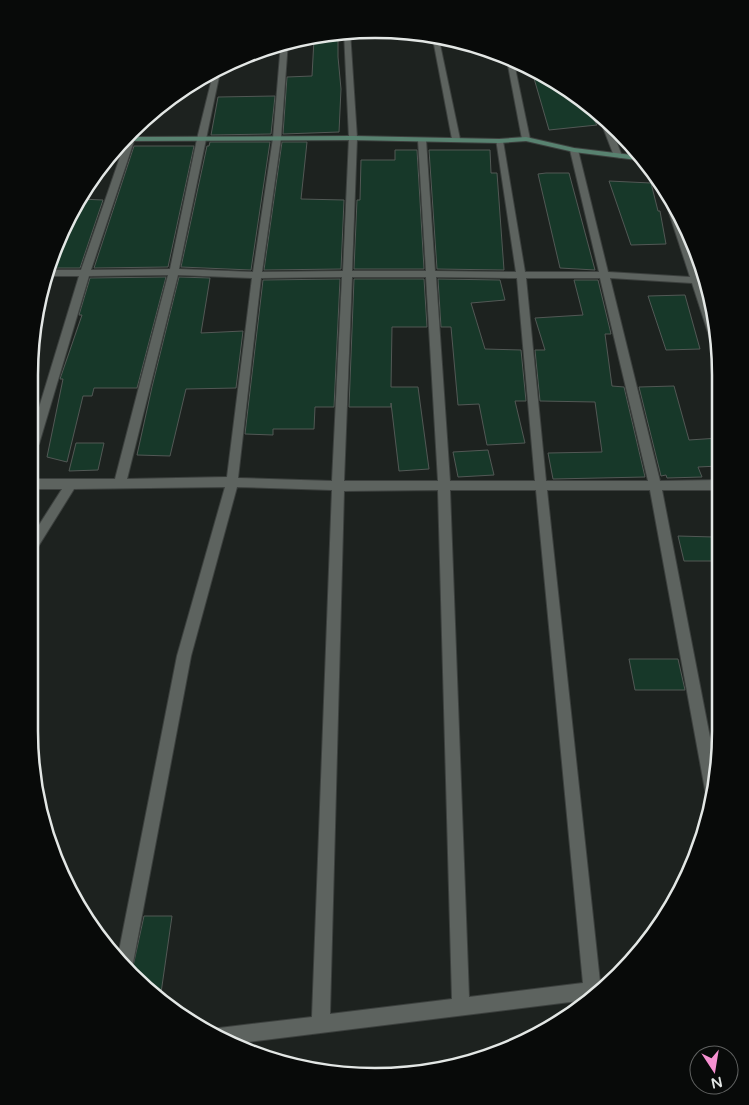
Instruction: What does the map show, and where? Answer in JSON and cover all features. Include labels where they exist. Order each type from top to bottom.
[{"type":"street","points":[[321,1024],[338,486],[353,138],[347,38]]},
{"type":"street","points":[[437,43],[456,139]]},
{"type":"street","points":[[126,958],[184,656],[232,482],[257,275],[277,138],[284,50]]},
{"type":"street","points":[[511,66],[526,139]]},
{"type":"street","points":[[120,484],[174,272],[201,138],[216,77]]},
{"type":"street","points":[[609,132],[618,156]]},
{"type":"street","points":[[133,139],[353,138],[500,141],[526,139],[574,150],[633,158]]},
{"type":"street","points":[[422,140],[444,486],[461,1007]]},
{"type":"street","points":[[500,141],[521,274],[541,486],[594,986]]},
{"type":"street","points":[[38,427],[125,147]]},
{"type":"street","points":[[574,150],[655,486],[709,771]]},
{"type":"street","points":[[677,225],[705,311]]},
{"type":"street","points":[[53,273],[603,275],[698,281]]},
{"type":"street","points":[[38,484],[232,482],[338,486],[712,485]]},
{"type":"street","points":[[38,536],[71,484]]},
{"type":"street","points":[[231,1035],[586,993]]},
{"type":"building","points":[[338,39],[341,89],[339,132],[283,134],[287,77],[312,76],[314,43]]},
{"type":"building","points":[[534,78],[580,107],[592,117],[597,125],[549,130]]},
{"type":"building","points":[[275,96],[271,134],[211,135],[218,97]]},
{"type":"building","points":[[210,142],[270,142],[251,270],[181,267],[207,146],[209,146]]},
{"type":"building","points":[[282,142],[307,142],[301,199],[344,200],[341,269],[264,270]]},
{"type":"building","points":[[134,146],[194,146],[168,267],[94,268]]},
{"type":"building","points":[[395,150],[417,150],[424,269],[354,269],[357,200],[360,200],[361,160],[395,160]]},
{"type":"building","points":[[429,150],[490,150],[491,173],[497,173],[504,270],[437,269]]},
{"type":"building","points":[[569,173],[595,270],[560,268],[538,174]]},
{"type":"building","points":[[609,181],[651,183],[658,211],[660,211],[666,244],[631,245]]},
{"type":"building","points":[[87,199],[103,200],[80,268],[54,268],[72,225]]},
{"type":"building","points":[[166,277],[137,388],[94,388],[92,396],[83,396],[67,462],[47,457],[63,379],[60,379],[82,315],[79,315],[90,278]]},
{"type":"building","points":[[179,277],[210,278],[201,333],[243,331],[236,388],[186,389],[170,456],[137,455],[152,387]]},
{"type":"building","points":[[340,279],[334,407],[315,407],[314,429],[273,429],[273,435],[245,434],[263,280]]},
{"type":"building","points":[[354,279],[424,279],[427,327],[392,327],[391,387],[418,387],[429,469],[399,471],[391,403],[391,407],[349,407]]},
{"type":"building","points":[[438,279],[500,280],[505,300],[471,303],[485,349],[521,350],[526,401],[515,401],[525,443],[487,445],[479,404],[458,405],[451,327],[441,327]]},
{"type":"building","points":[[574,280],[598,280],[611,334],[605,334],[612,386],[624,387],[645,477],[553,479],[548,453],[602,452],[595,402],[540,401],[535,350],[545,350],[535,318],[583,315]]},
{"type":"building","points":[[685,295],[700,349],[666,350],[648,296]]},
{"type":"building","points":[[674,386],[689,440],[712,438],[712,466],[698,467],[702,477],[667,478],[666,475],[661,476],[639,387]]},
{"type":"building","points":[[76,443],[104,443],[98,470],[69,471]]},
{"type":"building","points":[[488,450],[494,475],[458,477],[453,452]]},
{"type":"building","points":[[678,536],[712,537],[712,561],[684,561]]},
{"type":"building","points":[[629,659],[678,659],[685,690],[635,690]]},
{"type":"building","points":[[144,916],[172,916],[161,992],[133,966]]}]
